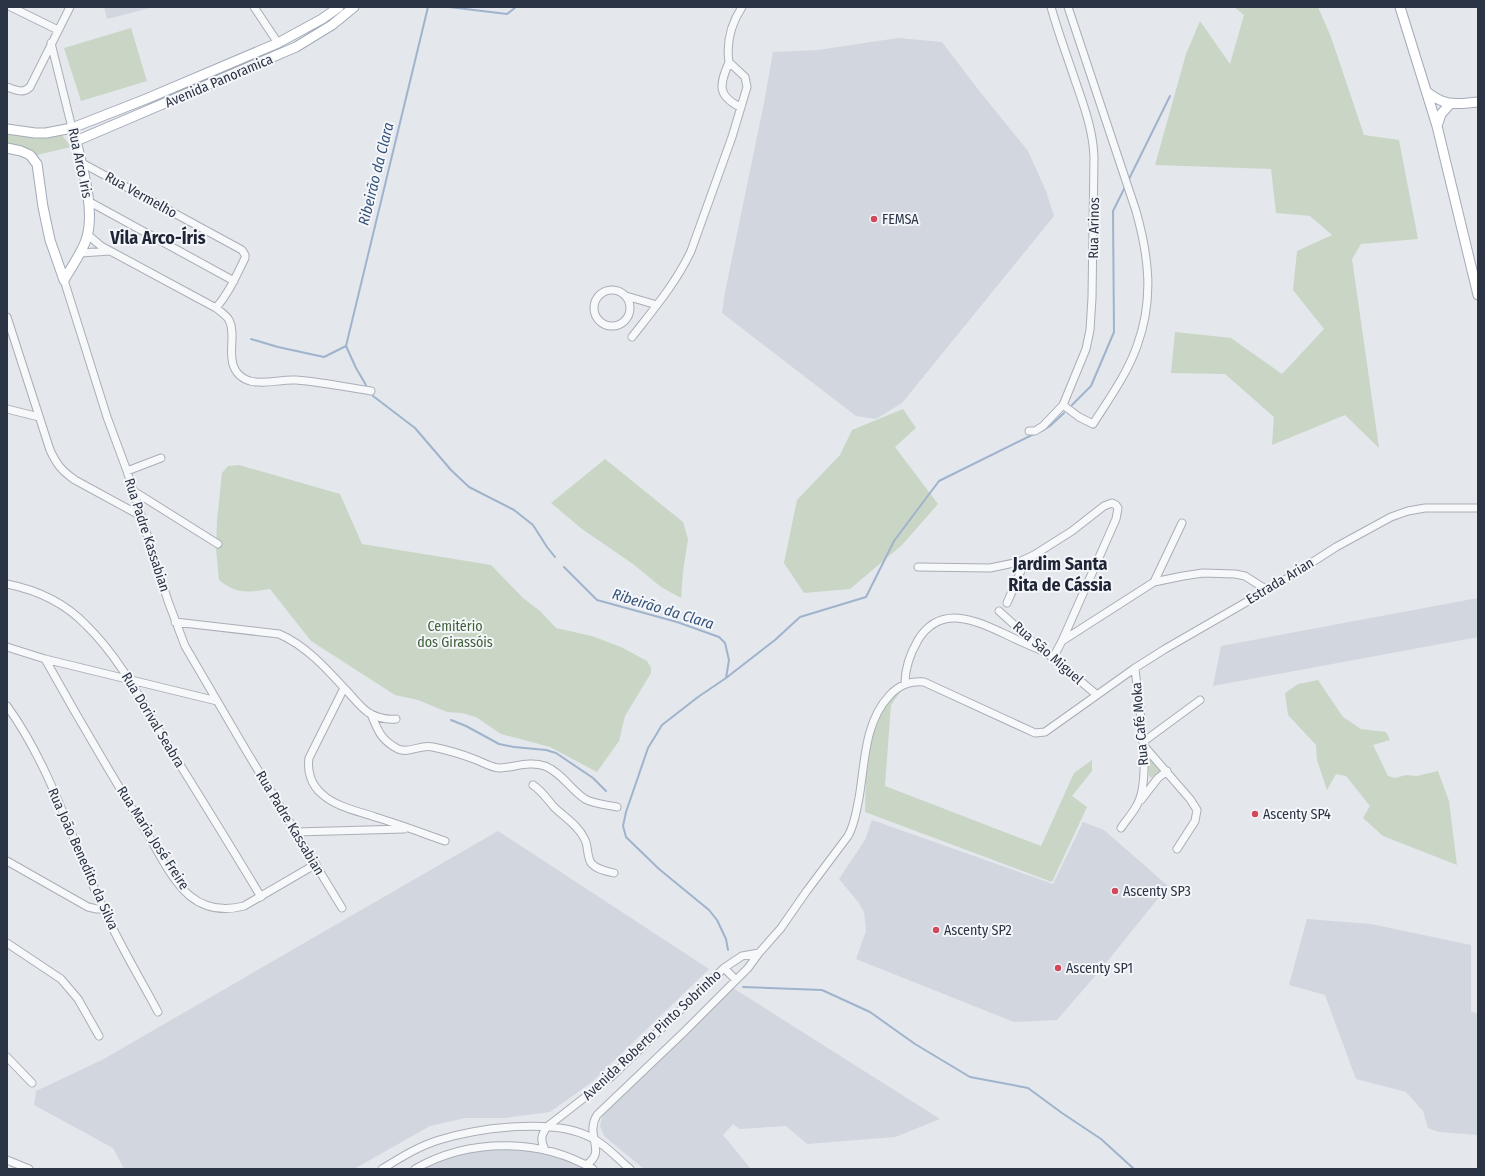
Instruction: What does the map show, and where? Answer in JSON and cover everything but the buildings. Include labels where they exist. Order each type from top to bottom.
[{"type":"main road","name":"Avenida Panoramica","points":[[7,129],[46,133],[72,128],[146,99],[278,43],[322,19],[339,7]]},
{"type":"main road","name":"Avenida Panoramica","points":[[76,141],[296,47],[332,25],[354,7]]},
{"type":"main road","points":[[1400,7],[1437,126],[1478,295]]},
{"type":"main road","points":[[1427,92],[1435,98],[1450,104],[1478,102]]},
{"type":"main road","points":[[1437,126],[1441,114],[1450,104]]},
{"type":"main road","name":"Rua Arco Iris","points":[[64,280],[81,253],[88,234],[89,224],[88,201],[82,163],[72,128]]},
{"type":"main road","name":"Rua Padre Kassabian","points":[[7,148],[30,154],[37,164],[43,207],[50,240],[64,280]]},
{"type":"street","points":[[11,7],[58,30]]},
{"type":"street","points":[[7,87],[16,91],[23,91],[30,87],[51,42],[70,7]]},
{"type":"street","points":[[254,7],[278,43]]},
{"type":"street","points":[[740,107],[724,94],[721,80],[729,62],[728,50],[732,26],[742,7]]},
{"type":"street","name":"Rua Arinos","points":[[1029,431],[1035,431],[1043,426],[1063,405],[1086,349],[1090,330],[1093,273],[1093,139],[1087,114],[1058,32],[1051,7]]},
{"type":"street","points":[[1063,405],[1079,417],[1093,424],[1113,394],[1137,347],[1144,323],[1147,300],[1148,267],[1144,238],[1136,211],[1068,7]]},
{"type":"street","name":"Rua Arco Iris","points":[[51,42],[72,128]]},
{"type":"street","points":[[632,337],[657,305],[685,264],[732,136],[747,88],[745,76],[729,62]]},
{"type":"street","name":"Rua Vermelho","points":[[82,163],[242,250],[245,258],[234,281]]},
{"type":"street","points":[[88,201],[234,281],[216,308]]},
{"type":"street","points":[[88,234],[101,246],[216,308],[226,315],[230,321],[231,328],[232,360],[236,371],[241,377],[250,381],[265,383],[283,380],[296,380],[372,391]]},
{"type":"street","points":[[81,253],[110,251]]},
{"type":"street","name":"Rua Padre Kassabian","points":[[64,280],[107,417],[127,471],[175,622],[185,646],[342,908]]},
{"type":"street","points":[[626,296],[629,301],[630,308],[626,319],[616,326],[609,326],[599,320],[594,310],[596,299],[604,291],[615,290],[626,296],[657,305]]},
{"type":"street","points":[[7,317],[50,450],[57,464],[65,473],[75,480],[141,516]]},
{"type":"street","points":[[7,409],[39,417]]},
{"type":"street","points":[[127,471],[161,458]]},
{"type":"street","points":[[132,490],[218,544]]},
{"type":"street","points":[[918,567],[990,568],[1012,564],[1026,559],[1072,531],[1109,504],[1116,504],[1118,508],[1116,519],[1053,658]]},
{"type":"street","name":"Estrada Arian","points":[[1097,695],[1135,668],[1192,632],[1267,590],[1336,547],[1391,517],[1408,511],[1425,508],[1478,508]]},
{"type":"street","points":[[1154,582],[1182,523]]},
{"type":"street","points":[[1007,603],[1026,559]]},
{"type":"street","points":[[1062,641],[1154,582],[1183,576],[1221,573],[1245,576],[1267,590]]},
{"type":"street","name":"Rua Dorival Seabra","points":[[7,584],[43,595],[66,608],[87,625],[110,652],[130,681],[261,897]]},
{"type":"street","name":"Rua São Miguel","points":[[999,611],[1043,651],[1097,695]]},
{"type":"street","points":[[1043,651],[975,621],[962,617],[950,618],[938,621],[929,627],[921,636],[908,660],[905,671],[905,683],[914,681],[924,682],[1035,733],[1040,733],[1051,729],[1097,695]]},
{"type":"street","points":[[175,622],[234,629],[269,631],[290,638],[299,644],[371,714],[381,736],[388,743],[399,749],[409,750],[427,746],[460,754],[490,766],[500,768],[529,763],[537,764],[553,770],[585,799],[617,807]]},
{"type":"street","points":[[7,647],[45,659],[130,681],[217,701]]},
{"type":"street","name":"Rua Maria José Freire","points":[[45,659],[136,816],[181,886],[190,896],[199,902],[224,910],[244,906],[316,864]]},
{"type":"street","name":"Rua Café Moka","points":[[1135,668],[1144,744],[1143,780],[1138,803]]},
{"type":"street","name":"Avenida Roberto Pinto Sobrinho","points":[[586,1165],[595,1156],[596,1151],[592,1127],[594,1120],[602,1110],[684,1032],[748,968],[781,928],[842,845],[853,828],[856,817],[867,748],[877,712],[882,703],[905,683]]},
{"type":"street","points":[[344,688],[309,758],[309,775],[318,790],[329,800],[338,804],[445,841]]},
{"type":"street","points":[[1177,849],[1195,821],[1197,810],[1190,799],[1144,744],[1200,700]]},
{"type":"street","name":"Rua João Benedito da Silva","points":[[7,706],[19,723],[45,772],[104,909],[158,1012]]},
{"type":"street","points":[[371,714],[386,720],[396,719]]},
{"type":"street","name":"Rua Café Moka","points":[[1121,828],[1138,803],[1158,778],[1167,771]]},
{"type":"street","points":[[533,785],[541,791],[582,834],[587,845],[588,858],[592,864],[601,870],[614,873]]},
{"type":"street","points":[[296,832],[409,828]]},
{"type":"street","points":[[7,861],[88,907],[104,909]]},
{"type":"street","points":[[7,943],[61,979],[78,999],[99,1036]]},
{"type":"street","name":"Avenida Roberto Pinto Sobrinho","points":[[548,1126],[611,1077],[724,968],[742,956],[759,953]]},
{"type":"street","points":[[724,968],[736,980]]},
{"type":"street","points":[[7,1057],[32,1083]]},
{"type":"street","points":[[382,1169],[406,1155],[439,1140],[476,1132],[530,1126],[548,1126],[569,1129],[593,1138],[629,1169]]},
{"type":"street","points":[[545,1150],[542,1144],[542,1137],[548,1126]]},
{"type":"street","points":[[415,1169],[443,1156],[470,1149],[501,1146],[545,1150],[594,1169]]},
{"type":"street","points":[[7,1160],[29,1169]]},
{"type":"shaded area","points":[[104,7],[150,7],[150,8],[107,19]]},
{"type":"shaded area","name":"FEMSA","points":[[898,38],[942,42],[1028,151],[1046,191],[1054,216],[902,403],[876,419],[856,416],[722,313],[773,52],[818,50]]},
{"type":"shaded area","points":[[1478,598],[1478,637],[1213,686],[1221,646]]},
{"type":"shaded area","points":[[872,820],[1053,884],[1083,822],[1104,830],[1168,886],[1102,968],[1057,1020],[1014,1022],[856,959],[866,931],[864,912],[859,903],[839,879],[865,840]]},
{"type":"shaded area","points":[[498,831],[709,969],[592,1082],[550,1112],[505,1118],[465,1118],[430,1126],[354,1169],[124,1169],[113,1148],[34,1105],[36,1091],[102,1060]]},
{"type":"shaded area","points":[[1307,919],[1371,924],[1471,945],[1471,1011],[1478,1014],[1478,1135],[1439,1132],[1428,1128],[1423,1111],[1406,1092],[1356,1079],[1325,995],[1289,985]]},
{"type":"shaded area","points":[[733,988],[940,1119],[895,1137],[807,1144],[786,1126],[740,1129],[733,1124],[723,1135],[751,1169],[644,1169],[604,1136],[600,1126],[603,1113]]},
{"type":"shaded area","points":[[490,1148],[533,1151],[575,1162],[588,1169],[421,1169],[449,1157]]},
{"type":"green space","points":[[1234,7],[1318,7],[1331,37],[1364,135],[1399,140],[1418,239],[1361,244],[1352,259],[1379,448],[1345,415],[1272,445],[1274,417],[1225,374],[1171,373],[1175,332],[1231,338],[1282,374],[1324,329],[1293,290],[1297,251],[1332,235],[1310,216],[1276,213],[1271,169],[1155,165],[1186,54],[1200,21],[1230,64],[1244,15]]},
{"type":"green space","points":[[131,28],[147,81],[81,101],[64,48]]},
{"type":"green space","points":[[7,131],[36,138],[62,135],[71,147],[37,155],[24,148],[7,144]]},
{"type":"green space","points":[[903,409],[916,428],[895,447],[938,504],[902,545],[850,589],[804,593],[784,563],[797,500],[840,455],[852,430]]},
{"type":"green space","points":[[605,459],[683,522],[688,539],[681,598],[661,587],[633,564],[582,529],[551,503]]},
{"type":"green space","name":"Cemitério dos Girassóis","points":[[239,465],[340,494],[362,544],[491,565],[523,598],[540,611],[556,628],[592,636],[621,647],[647,661],[651,668],[651,673],[625,716],[619,741],[597,772],[550,747],[501,734],[476,717],[462,713],[447,712],[418,700],[395,695],[311,641],[270,589],[243,591],[225,585],[219,580],[216,548],[217,520],[222,473],[228,466]]},
{"type":"green space","points":[[1318,680],[1343,717],[1361,729],[1386,732],[1390,740],[1373,745],[1388,776],[1395,778],[1406,775],[1417,776],[1438,771],[1449,801],[1457,865],[1383,836],[1363,818],[1370,806],[1346,776],[1336,774],[1327,790],[1317,760],[1316,745],[1288,715],[1285,693],[1298,684]]},
{"type":"green space","points":[[903,688],[891,705],[885,786],[1041,846],[1074,773],[1092,760],[1092,771],[1072,796],[1087,807],[1052,882],[865,812],[866,778],[873,732],[882,707],[899,689]]},
{"type":"green space","points":[[1150,757],[1161,771],[1151,778],[1149,775],[1148,760]]},
{"type":"waterway","name":"Ribeirão da Clara","points":[[346,346],[428,7]]},
{"type":"waterway","name":"Ribeirão da Clara","points":[[449,7],[507,14],[516,7]]},
{"type":"waterway","points":[[1129,179],[1170,96]]},
{"type":"waterway","points":[[1072,405],[1091,386],[1114,332],[1113,211],[1125,187]]},
{"type":"waterway","name":"Ribeirão da Clara","points":[[251,339],[278,347],[324,357],[346,346],[366,385]]},
{"type":"waterway","name":"Ribeirão da Clara","points":[[373,396],[415,428],[451,470],[469,487],[514,510],[533,525],[555,557]]},
{"type":"waterway","points":[[1042,431],[1064,413]]},
{"type":"waterway","points":[[726,678],[775,640],[800,617],[866,597],[894,541],[939,481],[1036,433]]},
{"type":"waterway","name":"Ribeirão da Clara","points":[[564,567],[597,600],[677,622],[719,637],[725,643],[729,660],[726,678],[698,697],[662,725],[648,748],[626,812],[623,826],[626,837],[659,869],[709,910],[717,920],[726,939],[728,950]]},
{"type":"waterway","points":[[451,720],[466,726],[499,744],[546,750],[556,753],[593,778],[606,791]]},
{"type":"waterway","points":[[743,987],[822,990],[870,1012],[915,1044],[970,1077],[1028,1088],[1101,1139],[1134,1169]]},
{"type":"place","name":"FEMSA","points":[[874,219]]},
{"type":"place","name":"Ascenty SP4","points":[[1255,814]]},
{"type":"place","name":"Ascenty SP3","points":[[1115,891]]},
{"type":"place","name":"Ascenty SP2","points":[[936,930]]},
{"type":"place","name":"Ascenty SP1","points":[[1058,968]]},
{"type":"district","name":"Vila Arco-Íris","points":[[158,238]]},
{"type":"district","name":"Jardim Santa Rita de Cássia","points":[[1060,574]]}]
